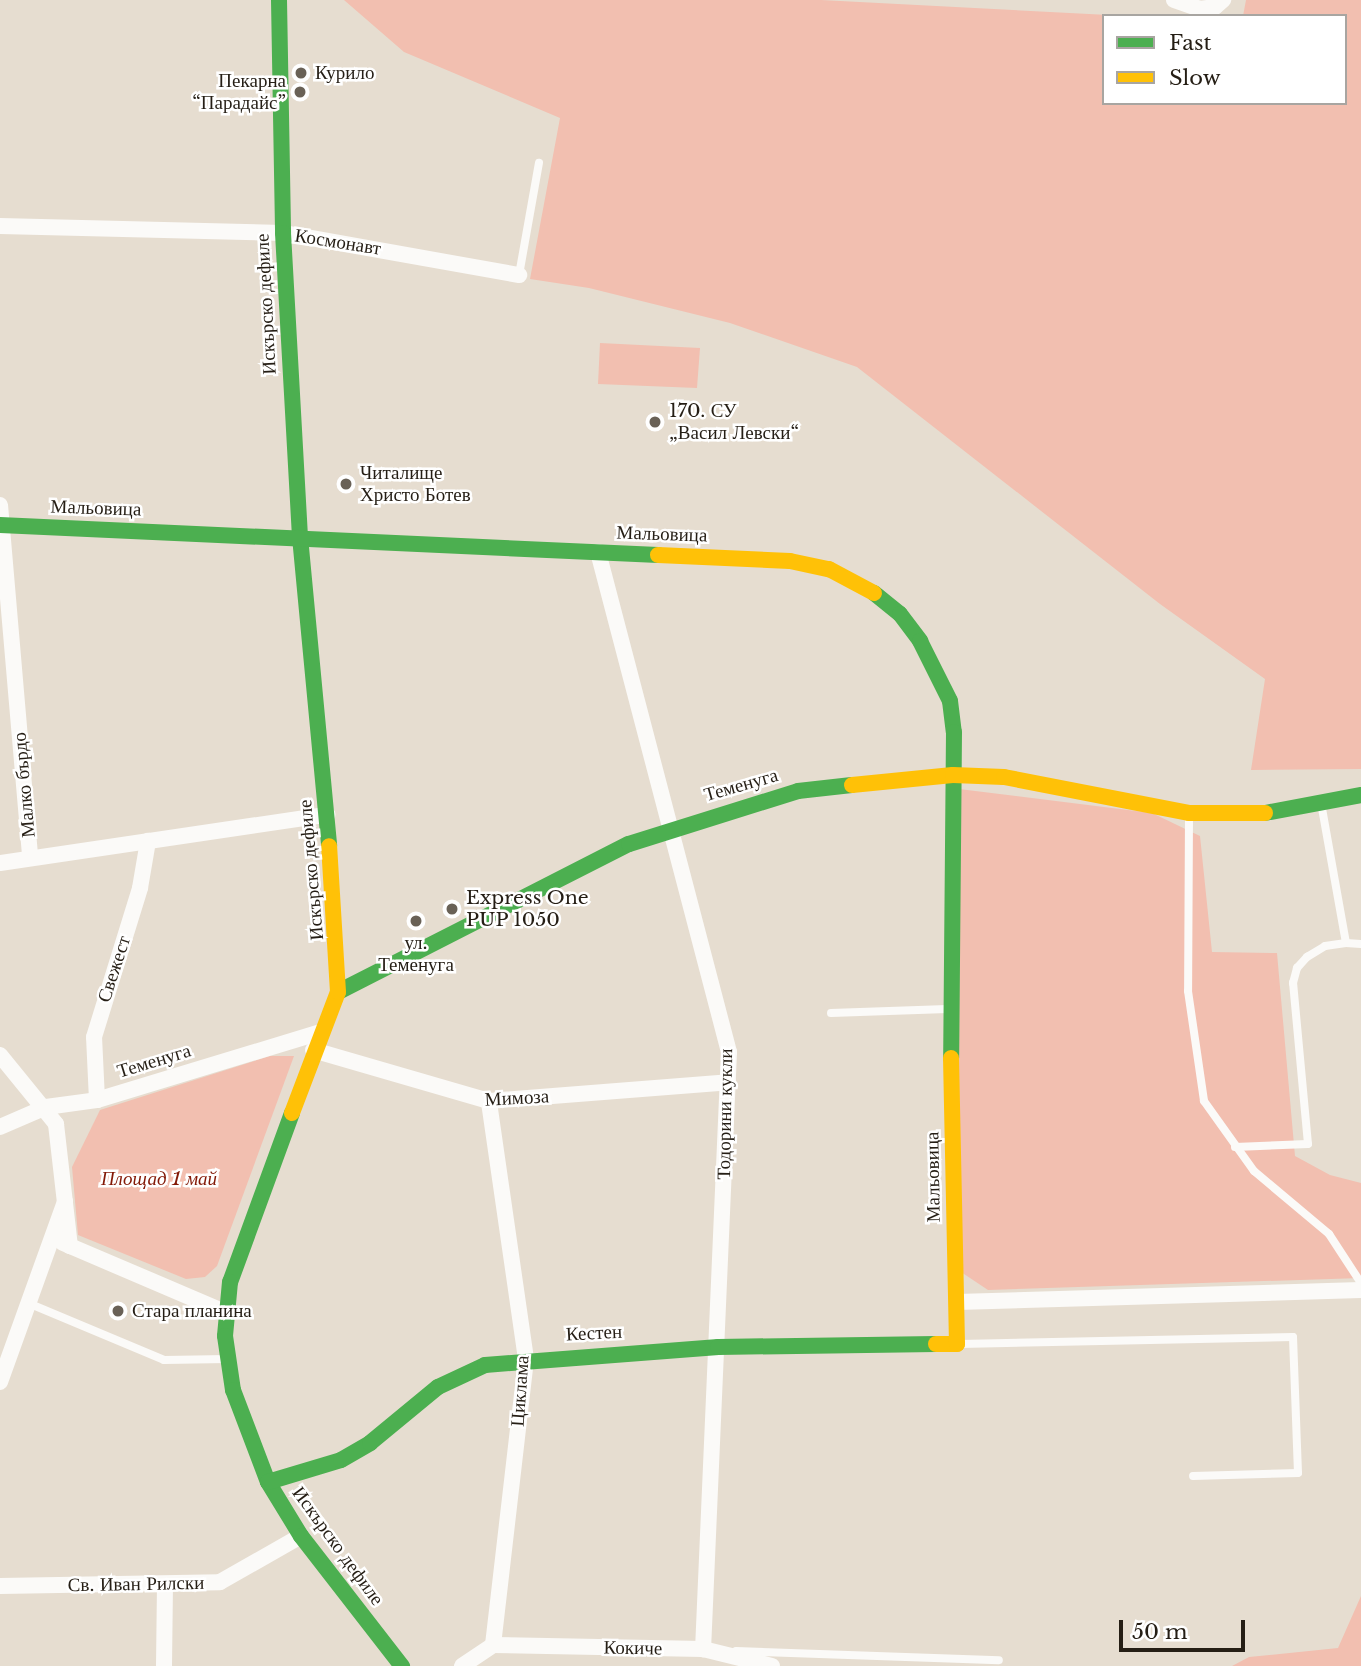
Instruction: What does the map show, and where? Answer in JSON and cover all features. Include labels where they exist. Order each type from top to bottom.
[{"type":"street","name":"Искърско дефиле","points":[[279,0],[283,233],[300,537],[339,944],[338,992],[313,1050],[240,1251],[225,1312],[227,1359],[242,1419],[268,1482],[301,1536],[402,1666]]},
{"type":"street","points":[[1174,0],[1200,9],[1215,7],[1223,0]]},
{"type":"street","name":"Космонавт","points":[[0,226],[283,233],[519,275]]},
{"type":"street","name":"Малко бърдо","points":[[0,505],[30,856]]},
{"type":"street","name":"Мальовица","points":[[1,525],[790,561],[829,569],[866,586],[900,614],[938,671],[950,701],[953,775],[950,1008],[957,1344]]},
{"type":"street","name":"Тодорини кукли","points":[[598,552],[729,1052],[703,1649]]},
{"type":"street","name":"Теменуга","points":[[338,992],[629,844],[671,828],[797,791],[953,775],[1004,777],[1189,813],[1239,815],[1321,805],[1361,795]]},
{"type":"street","points":[[0,863],[30,856],[327,815]]},
{"type":"street","name":"Свежест","points":[[97,1100],[94,1037],[140,888],[148,841]]},
{"type":"street","name":"Теменуга","points":[[0,1127],[46,1107],[97,1100],[321,1032]]},
{"type":"street","name":"Мимоза","points":[[313,1050],[489,1101],[728,1082]]},
{"type":"street","points":[[0,1055],[46,1107],[62,1144],[70,1246]]},
{"type":"street","name":"Циклама","points":[[489,1101],[526,1359],[493,1645]]},
{"type":"street","points":[[0,1382],[26,1302],[67,1196]]},
{"type":"street","points":[[51,1238],[225,1312]]},
{"type":"street","points":[[957,1302],[1361,1290]]},
{"type":"street","name":"Кестен","points":[[268,1482],[341,1460],[459,1375],[526,1359],[718,1347],[957,1344]]},
{"type":"street","name":"Св. Иван Рилски","points":[[0,1586],[220,1582],[301,1536]]},
{"type":"street","points":[[164,1666],[165,1585]]},
{"type":"street","points":[[462,1666],[493,1645]]},
{"type":"street","name":"Кокиче","points":[[493,1645],[703,1649],[772,1666]]},
{"type":"lane","name":"Космонавт","points":[[519,275],[539,163]]},
{"type":"lane","points":[[1321,805],[1346,943]]},
{"type":"lane","points":[[1189,813],[1186,933],[1193,1047],[1204,1101],[1236,1147],[1270,1186],[1303,1208],[1329,1234],[1361,1283]]},
{"type":"lane","points":[[1236,1147],[1308,1144],[1293,983],[1297,968],[1307,957],[1325,946],[1361,944]]},
{"type":"lane","points":[[831,1013],[950,1008]]},
{"type":"lane","points":[[26,1302],[164,1360],[227,1359]]},
{"type":"lane","points":[[957,1344],[1293,1337],[1298,1473],[1193,1476]]},
{"type":"lane","points":[[703,1649],[999,1660]]},
{"type":"green space","points":[[344,0],[821,0],[1102,15],[1102,105],[1347,105],[1347,14],[1243,14],[1246,0],[1361,0],[1361,769],[1251,770],[1265,679],[1160,604],[857,367],[730,323],[589,288],[530,279],[560,118],[404,52]]},
{"type":"green space","points":[[600,343],[700,348],[697,388],[598,384]]},
{"type":"green space","points":[[959,789],[1152,813],[1200,836],[1212,952],[1277,953],[1295,1156],[1330,1175],[1361,1183],[1361,1278],[988,1290],[958,1270]]},
{"type":"green space","name":"Площад 1 май","points":[[270,1056],[294,1056],[217,1266],[205,1277],[186,1279],[78,1235],[72,1167],[100,1110]]},
{"type":"green space","points":[[1361,1596],[1361,1666],[1232,1666],[1249,1657],[1338,1648]]},
{"type":"traffic: fast","points":[[279,0],[283,233],[300,537],[329,846]]},
{"type":"traffic: fast","points":[[0,525],[658,555]]},
{"type":"traffic: fast","points":[[874,593],[900,614],[920,641],[950,701],[954,732],[951,1058]]},
{"type":"traffic: fast","points":[[338,992],[629,844],[798,791],[852,785]]},
{"type":"traffic: fast","points":[[1265,813],[1361,795]]},
{"type":"traffic: fast","points":[[292,1113],[230,1282],[225,1336],[233,1390],[268,1482],[301,1536],[402,1666]]},
{"type":"traffic: fast","points":[[268,1482],[341,1460],[370,1443],[438,1387],[485,1365],[718,1347],[936,1344]]},
{"type":"traffic: slow","points":[[658,555],[790,561],[829,569],[874,593]]},
{"type":"traffic: slow","points":[[852,785],[953,775],[1004,777],[1189,813],[1265,813]]},
{"type":"traffic: slow","points":[[292,1113],[338,992],[329,846]]},
{"type":"traffic: slow","points":[[936,1344],[957,1344],[951,1058]]},
{"type":"place","name":"Курило","points":[[301,73]]},
{"type":"place","name":"Пекарна “Парадайс”","points":[[300,92]]},
{"type":"place","name":"170. СУ „Васил Левски“","points":[[655,422]]},
{"type":"place","name":"Читалище Христо Ботев","points":[[346,484]]},
{"type":"place","name":"Express One PUP 1050","points":[[452,909]]},
{"type":"place","name":"ул. Теменуга","points":[[416,921]]},
{"type":"place","name":"Стара планина","points":[[118,1311]]}]
